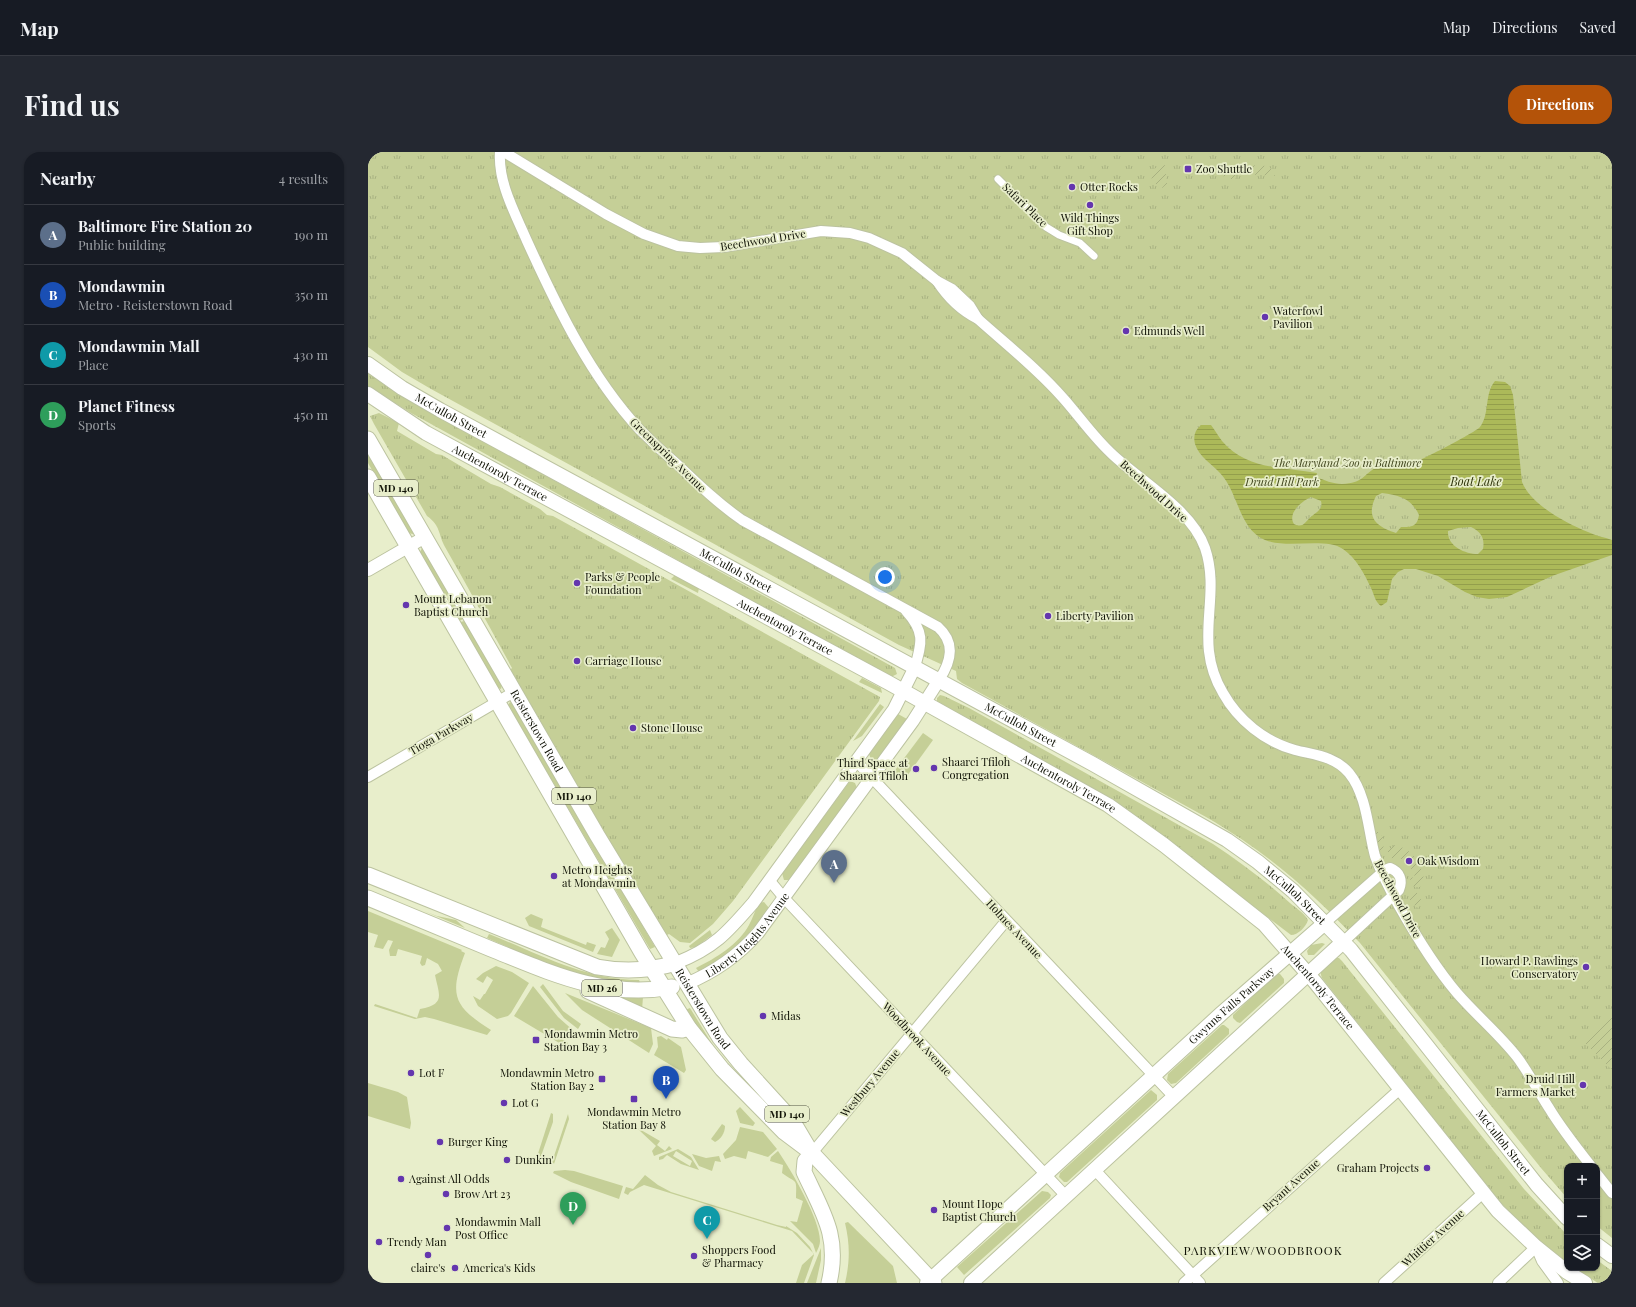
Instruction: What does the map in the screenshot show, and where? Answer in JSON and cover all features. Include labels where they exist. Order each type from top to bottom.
[{"type":"main road","name":"McCulloh Street","points":[[368,364],[402,388],[440,410],[939,680],[1182,813],[1227,840],[1276,876],[1326,922],[1537,1185],[1564,1215]]},
{"type":"main road","name":"Auchentoroly Terrace","points":[[368,394],[426,433],[904,691],[1120,813],[1264,924],[1308,973],[1483,1193],[1514,1227],[1536,1247]]},
{"type":"main road","name":"Reisterstown Road","points":[[368,439],[634,900],[676,964],[686,984],[720,1038],[741,1064],[792,1120],[812,1153]]},
{"type":"main road","name":"Reisterstown Road","points":[[368,477],[652,969],[689,1028],[722,1069],[784,1132],[812,1153],[930,1282]]},
{"type":"main road","name":"Liberty Heights Avenue","points":[[368,875],[597,967],[622,970],[652,969],[676,964]]},
{"type":"main road","name":"Liberty Heights Avenue","points":[[368,898],[543,970],[577,982],[608,989],[631,990],[664,988],[686,984]]},
{"type":"main road","name":"Gwynns Falls Parkway","points":[[930,1282],[1152,1076],[1290,952],[1326,922]]},
{"type":"main road","points":[[971,1283],[1173,1096],[1343,942]]},
{"type":"main road","points":[[543,970],[672,1029],[682,1030],[689,1028]]},
{"type":"main road","points":[[812,1153],[805,1161],[804,1172],[832,1236],[834,1259],[829,1283]]},
{"type":"main road","points":[[1536,1247],[1567,1272],[1585,1283]]},
{"type":"main road","points":[[1600,1247],[1612,1256]]},
{"type":"street","name":"Greenspring Avenue","points":[[500,152],[501,174],[510,202],[561,312],[607,388],[641,430],[709,495],[742,520],[935,625],[947,638],[950,648],[950,660],[939,680]]},
{"type":"street","name":"Beechwood Drive","points":[[504,152],[606,214],[644,234],[678,246],[700,248],[724,247],[821,231],[850,233],[869,238],[902,253],[937,281],[945,294],[955,304],[964,312],[978,319],[1047,381],[1064,399],[1083,424],[1114,456],[1168,501],[1192,525],[1205,547],[1208,560],[1210,592],[1207,648],[1215,677],[1222,693],[1248,723],[1262,735],[1278,744],[1328,758],[1338,763],[1349,773],[1357,785],[1362,799],[1375,856],[1382,872],[1394,896],[1435,964],[1454,990],[1516,1056],[1554,1116],[1588,1163]]},
{"type":"street","name":"Safari Place","points":[[998,178],[1046,227],[1059,235],[1080,243],[1094,256]]},
{"type":"street","points":[[368,570],[425,537]]},
{"type":"street","name":"Greenspring Avenue","points":[[902,607],[915,622],[920,634],[920,649],[915,667]]},
{"type":"street","name":"Liberty Heights Avenue","points":[[676,964],[704,951],[723,937],[770,881],[894,709],[915,667]]},
{"type":"street","name":"Liberty Heights Avenue","points":[[686,984],[713,972],[736,956],[758,934],[785,899],[925,704],[939,680]]},
{"type":"street","name":"Tioga Parkway","points":[[368,777],[514,692]]},
{"type":"street","name":"Holmes Avenue","points":[[856,761],[1152,1076],[1173,1096]]},
{"type":"street","points":[[1343,942],[1394,896],[1401,886],[1398,873],[1390,868],[1382,872]]},
{"type":"street","name":"Gwynns Falls Parkway","points":[[1326,922],[1382,872]]},
{"type":"street","name":"Woodbrook Avenue","points":[[770,881],[785,899],[1065,1195]]},
{"type":"street","name":"Westbury Avenue","points":[[812,1153],[1006,921]]},
{"type":"street","name":"Bryant Avenue","points":[[1184,1283],[1400,1089]]},
{"type":"street","points":[[1094,1169],[1200,1283]]},
{"type":"street","points":[[1600,1178],[1612,1193]]},
{"type":"street","name":"Whittier Avenue","points":[[1384,1283],[1483,1193]]},
{"type":"street","points":[[1498,1283],[1536,1247]]},
{"type":"street","name":"Auchentoroly Terrace","points":[[1536,1247],[1542,1261],[1558,1283]]},
{"type":"green space","name":"Druid Hill Park","points":[[368,152],[1612,152],[1612,1238],[1600,1228],[1600,1163],[1564,1163],[1564,1195],[1360,943],[1324,906],[1269,859],[1206,817],[962,683],[957,679],[956,671],[899,645],[431,389],[402,372],[368,347]]},
{"type":"green space","points":[[1164,159],[1167,184],[1162,188],[1153,182],[1150,174]]},
{"type":"green space","points":[[1227,166],[1236,167],[1235,180],[1224,177],[1221,170]]},
{"type":"green space","points":[[1243,166],[1269,166],[1275,176],[1242,174]]},
{"type":"green space","points":[[368,373],[419,406],[895,668],[897,674],[891,677],[868,665],[411,413],[368,386]]},
{"type":"green space","points":[[379,413],[399,423],[397,431],[436,454],[442,455],[491,484],[500,487],[540,509],[547,515],[553,516],[880,697],[879,701],[733,901],[713,924],[690,943],[680,942],[669,934],[667,935],[660,932],[509,671],[512,668],[445,547],[435,523],[427,516],[374,424],[370,416]]},
{"type":"green space","points":[[368,452],[414,533],[413,534],[408,533],[368,463]]},
{"type":"green space","points":[[422,548],[424,548],[463,619],[459,621],[420,552]]},
{"type":"green space","points":[[675,575],[699,588],[698,593],[671,579]]},
{"type":"green space","points":[[465,621],[502,685],[501,689],[498,688],[460,622]]},
{"type":"green space","points":[[862,678],[881,688],[882,693],[859,682]]},
{"type":"green space","points":[[940,695],[969,708],[1213,844],[1253,872],[1300,911],[1308,920],[1305,925],[1299,932],[1291,935],[1125,808],[937,702],[937,698]]},
{"type":"green space","points":[[510,702],[513,704],[655,947],[650,949],[508,705]]},
{"type":"green space","points":[[880,704],[884,707],[862,736],[853,741]]},
{"type":"green space","points":[[898,714],[907,719],[905,723],[878,759],[871,760],[869,754]]},
{"type":"green space","points":[[923,733],[933,740],[907,776],[893,773]]},
{"type":"green space","points":[[850,781],[855,783],[857,788],[790,880],[784,880],[782,873]]},
{"type":"green space","points":[[1375,831],[1381,834],[1384,840],[1382,850],[1379,853]]},
{"type":"green space","points":[[1395,845],[1411,853],[1421,868],[1424,880],[1420,887],[1415,887],[1411,883],[1410,878],[1415,877],[1406,862],[1397,856],[1395,860],[1388,856],[1388,850]]},
{"type":"green space","points":[[1413,892],[1422,894],[1419,908],[1416,907],[1409,899],[1409,894]]},
{"type":"green space","points":[[764,902],[769,908],[753,929],[730,951],[699,972],[696,968],[719,955],[739,939],[749,925],[759,903]]},
{"type":"green space","points":[[368,911],[462,950],[461,951],[465,953],[457,979],[456,989],[458,998],[462,1006],[469,1014],[491,1030],[487,1035],[425,1017],[415,1019],[374,1006],[375,1004],[417,1018],[420,1009],[434,1004],[439,998],[435,975],[442,971],[438,964],[427,958],[425,965],[422,966],[420,963],[422,956],[398,949],[396,956],[390,956],[389,950],[393,941],[388,940],[383,949],[374,947],[378,935],[368,932]]},
{"type":"green space","points":[[424,911],[437,916],[456,920],[465,928]]},
{"type":"green space","points":[[531,914],[543,919],[541,927],[586,945],[587,942],[596,945],[593,952],[529,926],[525,918]]},
{"type":"green space","points":[[612,928],[620,940],[612,957],[597,954],[601,947],[605,948],[609,939],[605,932]]},
{"type":"green space","points":[[710,930],[712,935],[696,947],[690,948],[689,946]]},
{"type":"green space","points":[[489,934],[562,964],[580,970],[619,979],[639,980],[641,985],[621,984],[582,976],[543,962],[487,938]]},
{"type":"green space","points":[[1322,943],[1325,944],[1314,955],[1308,955],[1307,951],[1311,945]]},
{"type":"green space","points":[[1335,958],[1339,958],[1342,961],[1524,1189],[1564,1232],[1564,1261],[1528,1231],[1497,1199],[1322,978],[1321,971]]},
{"type":"green space","points":[[496,966],[512,972],[529,983],[511,1013],[508,1016],[497,1019],[478,1006],[473,996],[480,1000],[485,994],[493,980],[487,976],[483,983],[476,979],[483,973]]},
{"type":"green space","points":[[1276,974],[1280,974],[1284,979],[1284,983],[1240,1023],[1237,1022],[1233,1018],[1233,1015]]},
{"type":"green space","points":[[543,984],[563,1011],[581,1024],[578,1029],[564,1018],[540,987]]},
{"type":"green space","points":[[533,986],[558,1017],[575,1032],[572,1037],[565,1034],[562,1039],[568,1043],[566,1047],[514,1016]]},
{"type":"green space","points":[[565,993],[651,1028],[653,1044],[649,1053],[582,1010]]},
{"type":"green space","points":[[613,997],[643,997],[642,1010]]},
{"type":"green space","points":[[690,1008],[714,1047],[712,1048],[685,1010]]},
{"type":"green space","points":[[1612,1016],[1612,1070],[1585,1043]]},
{"type":"green space","points":[[1222,1025],[1229,1029],[1229,1034],[1176,1083],[1171,1084],[1167,1080],[1168,1074]]},
{"type":"green space","points":[[661,1036],[667,1040],[668,1038],[681,1047],[686,1070],[684,1073],[654,1055],[658,1047],[657,1037]]},
{"type":"green space","points":[[368,1083],[398,1092],[407,1097],[411,1123],[410,1129],[368,1116]]},
{"type":"green space","points":[[1151,1090],[1157,1095],[1157,1100],[1067,1182],[1064,1182],[1059,1177],[1060,1173]]},
{"type":"green space","points":[[740,1107],[755,1123],[753,1126],[740,1123],[736,1111]]},
{"type":"green space","points":[[551,1113],[553,1114],[553,1122],[540,1159],[536,1160]]},
{"type":"green space","points":[[568,1114],[569,1119],[554,1164],[552,1162]]},
{"type":"green space","points":[[622,1119],[660,1141],[657,1145],[665,1151],[669,1146],[672,1149],[654,1156],[652,1151],[656,1146],[639,1130]]},
{"type":"green space","points":[[722,1124],[725,1126],[725,1129],[721,1137],[715,1142],[711,1139]]},
{"type":"green space","points":[[740,1127],[763,1132],[777,1149],[768,1157],[748,1151],[746,1159],[734,1156],[725,1159],[723,1154],[736,1140]]},
{"type":"green space","points":[[678,1149],[691,1157],[699,1170],[681,1164],[667,1155],[663,1159],[659,1160],[659,1157]],"holes":[[[676,1151],[692,1161],[690,1166],[673,1156]]]},
{"type":"green space","points":[[778,1151],[804,1195],[815,1220],[820,1241],[816,1253],[813,1244],[790,1221],[797,1222],[803,1201],[796,1198],[795,1181],[782,1173],[783,1165],[770,1161],[771,1157]]},
{"type":"green space","points":[[692,1154],[706,1158],[719,1156],[721,1162],[715,1161],[712,1171],[699,1166]]},
{"type":"green space","points":[[554,1171],[574,1171],[623,1186],[619,1199],[571,1182],[553,1173]]},
{"type":"green space","points":[[645,1175],[658,1185],[671,1192],[777,1225],[786,1226],[797,1233],[810,1247],[813,1253],[792,1231],[644,1185],[630,1192],[628,1195],[624,1193],[626,1187],[633,1189]]},
{"type":"green space","points":[[1042,1191],[1048,1192],[1051,1195],[1050,1198],[964,1275],[957,1267]]},
{"type":"green space","points":[[848,1222],[893,1266],[897,1283],[845,1283],[849,1253],[845,1223]]},
{"type":"green space","points":[[821,1248],[821,1260],[816,1283],[807,1283]]},
{"type":"green space","points":[[814,1254],[804,1283],[796,1283],[802,1265]]},
{"type":"green space","points":[[1600,1262],[1612,1271],[1612,1283],[1598,1283],[1579,1271],[1600,1271]]},
{"type":"water","name":"Boat Lake","points":[[1495,381],[1505,382],[1510,386],[1513,395],[1522,482],[1533,498],[1541,506],[1570,524],[1612,540],[1612,555],[1552,576],[1507,597],[1489,599],[1477,597],[1465,592],[1438,576],[1416,569],[1404,569],[1398,572],[1392,579],[1387,602],[1381,606],[1376,600],[1359,566],[1343,549],[1336,546],[1317,543],[1284,544],[1265,540],[1256,534],[1244,519],[1226,481],[1220,473],[1199,453],[1194,441],[1195,433],[1201,425],[1211,425],[1222,441],[1232,450],[1254,462],[1266,466],[1317,473],[1316,477],[1339,484],[1355,482],[1380,466],[1409,464],[1418,461],[1476,430],[1483,422],[1489,392]],"holes":[[[1382,493],[1388,494],[1409,502],[1413,505],[1419,515],[1417,522],[1413,526],[1401,527],[1396,533],[1383,528],[1372,516],[1373,504],[1376,496]],[[1311,497],[1321,501],[1321,508],[1304,524],[1300,526],[1294,524],[1292,516],[1296,508]],[[1471,527],[1480,533],[1483,539],[1483,549],[1478,554],[1463,551],[1450,541],[1448,531],[1458,528]]]},
{"type":"place","name":"Zoo Shuttle","points":[[1188,169]]},
{"type":"place","name":"Otter Rocks","points":[[1072,187]]},
{"type":"place","name":"Wild Things Gift Shop","points":[[1090,205]]},
{"type":"place","name":"Waterfowl Pavilion","points":[[1265,317]]},
{"type":"place","name":"Edmunds Well","points":[[1126,331]]},
{"type":"place","name":"Parks & People Foundation","points":[[577,583]]},
{"type":"place","name":"Mount Lebanon Baptist Church","points":[[406,605]]},
{"type":"place","name":"Liberty Pavilion","points":[[1048,616]]},
{"type":"place","name":"Carriage House","points":[[577,661]]},
{"type":"place","name":"Stone House","points":[[633,728]]},
{"type":"place","name":"Shaarei Tfiloh Congregation","points":[[934,768]]},
{"type":"place","name":"Third Space at Shaarei Tfiloh","points":[[916,769]]},
{"type":"place","name":"Oak Wisdom","points":[[1409,861]]},
{"type":"place","name":"Metro Heights at Mondawmin","points":[[554,876]]},
{"type":"place","name":"Baltimore Fire Station 20","points":[[834,883]]},
{"type":"place","name":"Howard P. Rawlings Conservatory","points":[[1586,967]]},
{"type":"place","name":"Midas","points":[[763,1016]]},
{"type":"place","name":"Mondawmin Metro Station Bay 3","points":[[536,1040]]},
{"type":"place","name":"Lot F","points":[[411,1073]]},
{"type":"place","name":"Mondawmin Metro Station Bay 2","points":[[602,1079]]},
{"type":"place","name":"Druid Hill Farmers Market","points":[[1583,1085]]},
{"type":"place","name":"Mondawmin Metro Station Bay 8","points":[[634,1099]]},
{"type":"place","name":"Mondawmin","points":[[666,1099]]},
{"type":"place","name":"Lot G","points":[[504,1103]]},
{"type":"place","name":"Burger King","points":[[440,1142]]},
{"type":"place","name":"Dunkin'","points":[[507,1160]]},
{"type":"place","name":"Graham Projects","points":[[1427,1168]]},
{"type":"place","name":"Against All Odds","points":[[401,1179]]},
{"type":"place","name":"Brow Art 23","points":[[446,1194]]},
{"type":"place","name":"Mount Hope Baptist Church","points":[[934,1210]]},
{"type":"place","name":"Planet Fitness","points":[[573,1225]]},
{"type":"place","name":"Mondawmin Mall Post Office","points":[[447,1228]]},
{"type":"place","name":"Mondawmin Mall","points":[[707,1239]]},
{"type":"place","name":"Trendy Man","points":[[379,1242]]},
{"type":"place","name":"claire's","points":[[428,1255]]},
{"type":"place","name":"Shoppers Food & Pharmacy","points":[[694,1256]]},
{"type":"place","name":"America's Kids","points":[[455,1268]]},
{"type":"district","name":"PARKVIEW/WOODBROOK","points":[[1263,1251]]},
{"type":"park label","name":"The Maryland Zoo in Baltimore","points":[[1347,463]]}]
